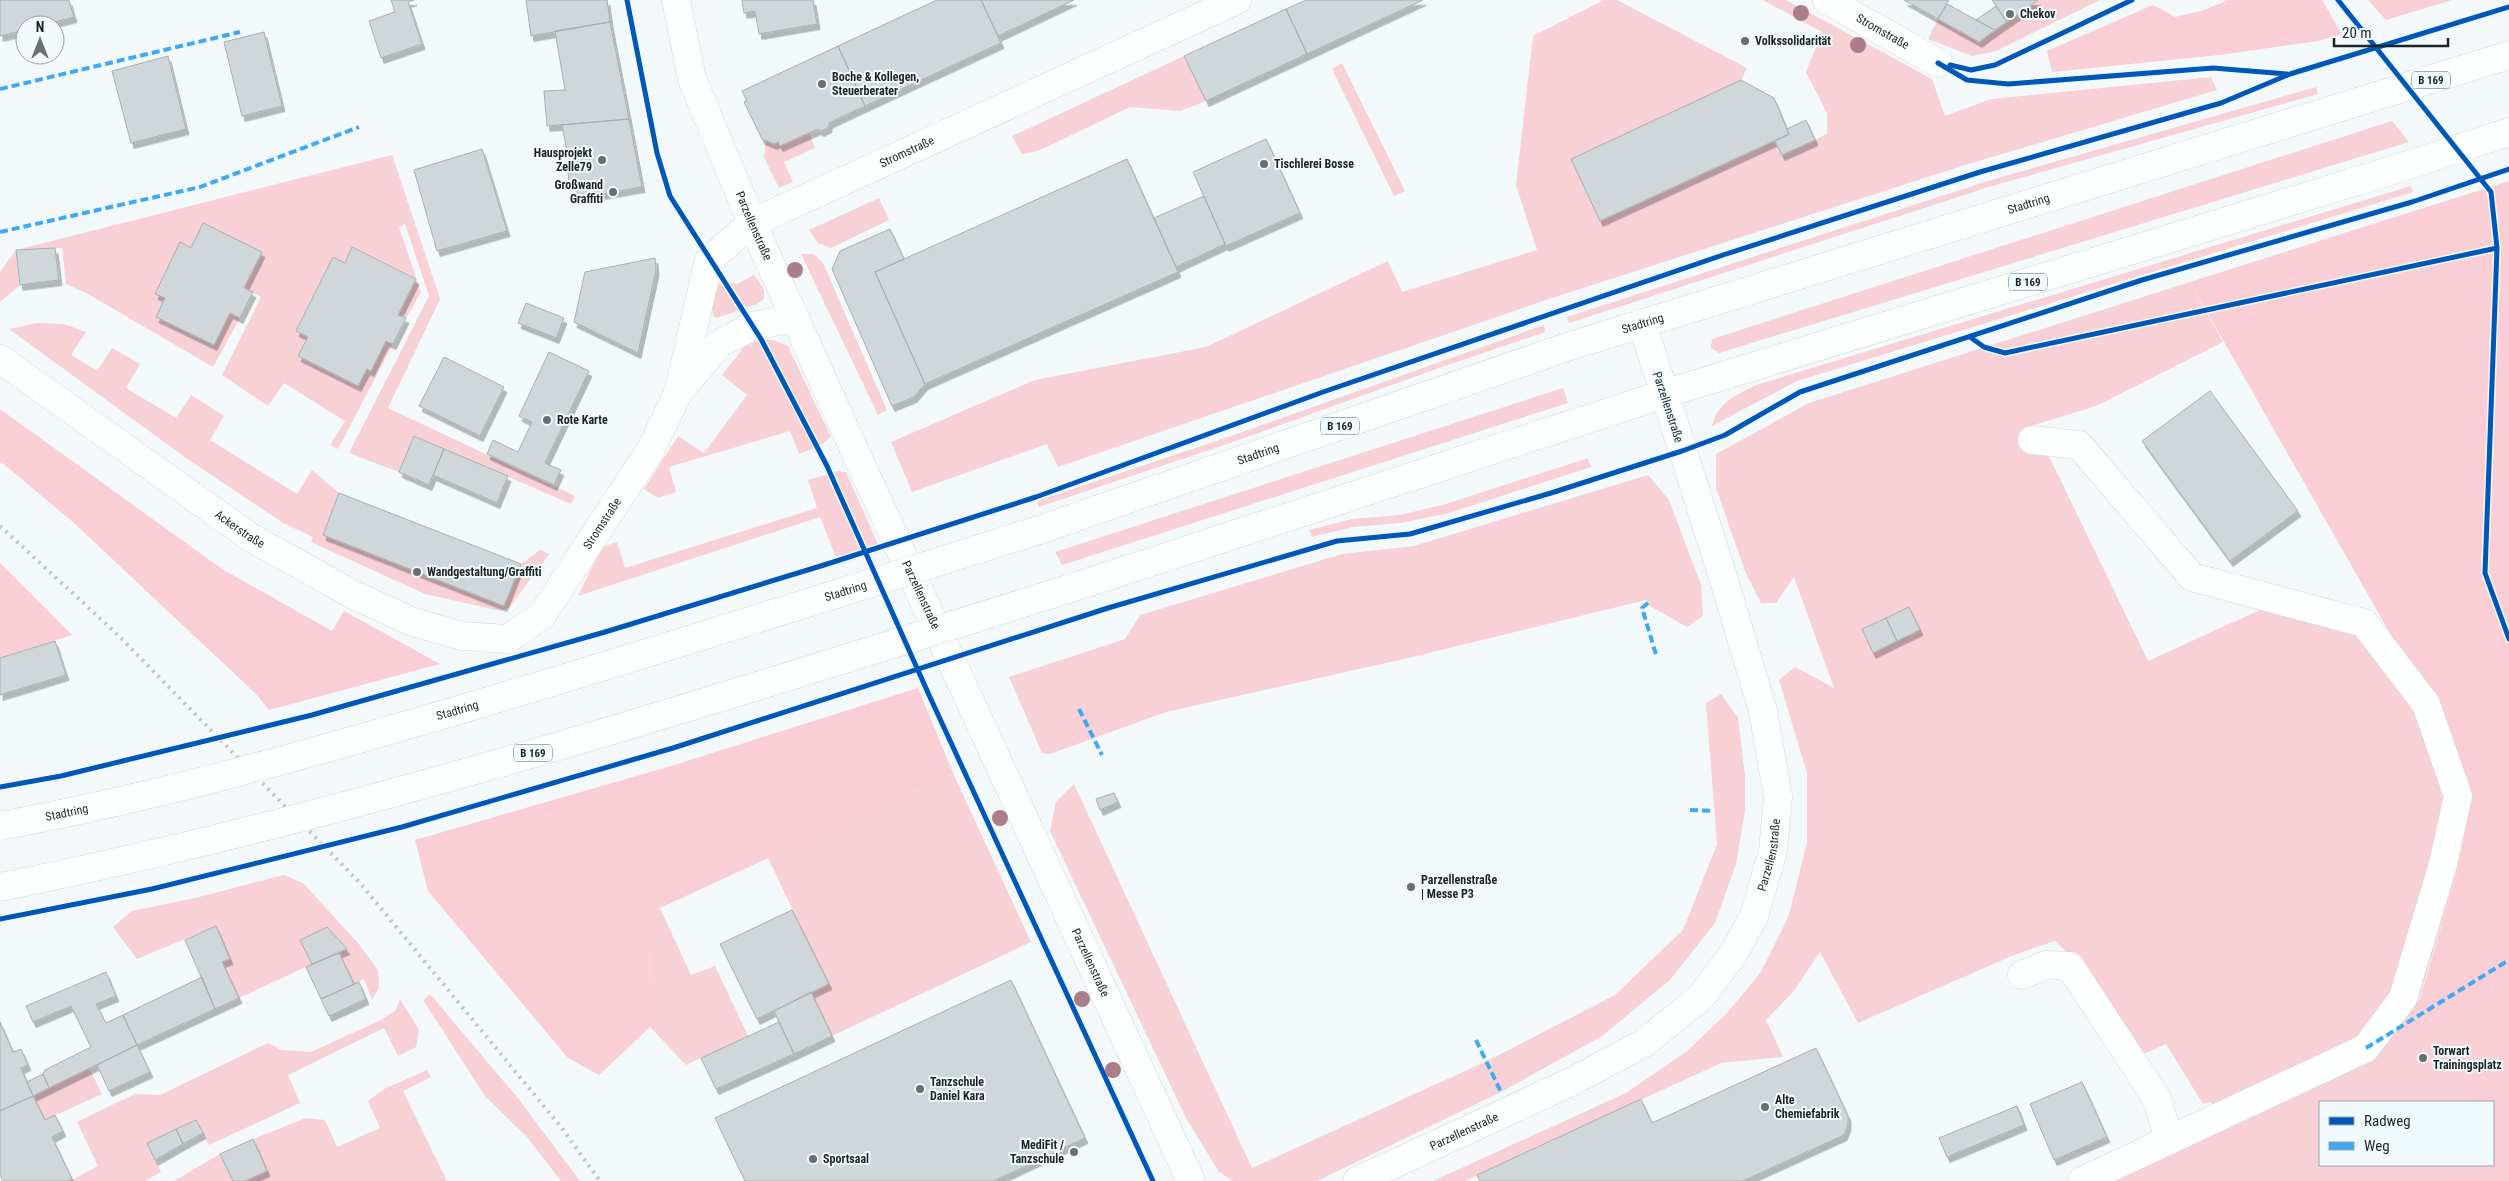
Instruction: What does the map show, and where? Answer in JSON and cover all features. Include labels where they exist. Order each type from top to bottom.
[{"type":"main road","name":"Parzellenstraße","points":[[676,0],[692,79],[752,224],[1191,1181]]},
{"type":"main road","name":"Stromstraße","points":[[508,639],[542,615],[650,451],[678,393],[709,260],[752,224],[1237,0]]},
{"type":"main road","name":"Stromstraße","points":[[1827,0],[1938,63]]},
{"type":"main road","name":"Stadtring","points":[[0,826],[80,811],[329,749],[629,660],[1039,530],[1558,350],[2509,56]]},
{"type":"main road","name":"B 169","points":[[0,887],[113,865],[370,801],[649,719],[1059,592],[1664,394],[2393,170],[2509,132]]},
{"type":"main road","name":"Stromstraße","points":[[678,393],[719,344],[752,326],[795,318]]},
{"type":"main road","name":"Parzellenstraße","points":[[1357,1181],[1571,1082],[1636,1047],[1701,997],[1734,952],[1754,916],[1773,851],[1778,798],[1763,711],[1723,577],[1642,324]]},
{"type":"main road","name":"Ackerstraße","points":[[0,359],[250,537],[354,595],[413,622],[462,636],[508,639]]},
{"type":"main road","points":[[2032,440],[2078,445],[2192,577],[2364,624],[2426,704],[2458,796],[2444,864],[2403,998],[2366,1048],[2082,1181]]},
{"type":"main road","points":[[2022,975],[2046,965],[2070,966],[2157,1099],[2169,1140]]},
{"type":"shaded area","points":[[1604,0],[1617,0],[1747,68],[1741,80],[1571,159],[1601,221],[1775,141],[1783,155],[1827,134],[1827,113],[1806,72],[1822,32],[1763,0],[1786,0],[1932,79],[1945,116],[1991,99],[2211,77],[2217,90],[1962,166],[1552,298],[1058,467],[1047,444],[912,492],[891,442],[1035,380],[1206,347],[1388,261],[1402,292],[1537,250],[1516,185],[1533,36]]},
{"type":"shaded area","points":[[2038,0],[2100,0],[1996,51],[1972,56],[1928,39],[1938,19],[1979,42]]},
{"type":"shaded area","points":[[2229,0],[2322,0],[2342,34],[2318,41],[2219,55],[2052,72],[2047,51],[2153,5],[2175,17],[2201,11]]},
{"type":"shaded area","points":[[2368,0],[2452,0],[2386,20]]},
{"type":"shaded area","points":[[1184,56],[1206,101],[1180,111],[1130,107],[1038,151],[1022,154],[1012,136]]},
{"type":"shaded area","points":[[1342,63],[1405,191],[1394,196],[1332,69]]},
{"type":"shaded area","points":[[2316,87],[2318,94],[1992,186],[1569,323],[1567,317],[1991,180]]},
{"type":"shaded area","points":[[2392,121],[2409,142],[1719,353],[1711,348],[1712,339]]},
{"type":"shaded area","points":[[809,132],[815,148],[784,162],[793,182],[779,188],[764,157],[766,141],[774,144]]},
{"type":"shaded area","points":[[392,155],[440,299],[388,408],[575,496],[571,504],[414,436],[399,472],[349,453],[429,296],[405,224],[399,227],[421,292],[406,318],[398,315],[416,278],[353,247],[345,263],[333,257],[296,331],[308,337],[298,356],[358,386],[367,369],[371,371],[386,341],[393,344],[338,449],[330,445],[345,421],[284,383],[268,406],[222,375],[261,297],[244,288],[262,252],[203,224],[191,248],[181,243],[156,294],[165,298],[156,316],[214,345],[230,313],[240,318],[213,367],[88,294],[66,284],[62,248],[16,250]]},
{"type":"shaded area","points":[[2509,181],[2509,1181],[2453,1181],[2456,1166],[2494,1166],[2494,1101],[2466,1101],[2481,1007],[2378,1051],[2420,998],[2458,871],[2469,780],[2416,679],[2190,282]]},
{"type":"shaded area","points":[[2411,186],[2413,192],[1797,381],[1712,426],[1718,411],[1728,401],[1756,385]]},
{"type":"shaded area","points":[[879,198],[889,220],[831,248],[818,243],[809,230]]},
{"type":"shaded area","points":[[16,250],[20,285],[0,302],[0,272]]},
{"type":"shaded area","points":[[801,254],[814,254],[823,263],[887,410],[878,415]]},
{"type":"shaded area","points":[[754,275],[764,289],[764,299],[757,304],[717,318],[713,316],[711,300],[715,286],[724,281],[737,284]]},
{"type":"shaded area","points":[[2190,282],[2223,342],[2096,406],[2034,425],[2148,661],[2262,609],[2358,627],[2416,679],[2469,780],[2458,871],[2419,998],[2379,1050],[2482,1006],[2466,1101],[2319,1101],[2319,1166],[2456,1166],[2453,1181],[2109,1181],[2223,1128],[2211,1102],[2203,1104],[2166,1044],[2146,1053],[2135,1048],[2081,966],[2055,941],[2014,955],[1858,1023],[1820,952],[1793,992],[1766,1020],[1783,1057],[1721,1063],[1465,1181],[1433,1181],[1626,1093],[1686,1052],[1727,1013],[1761,972],[1789,915],[1807,842],[1807,773],[1779,680],[1795,667],[1834,688],[1794,577],[1776,603],[1761,603],[1745,571],[1716,488],[1716,454],[1809,403]]},
{"type":"shaded area","points":[[37,323],[64,324],[86,332],[71,355],[97,371],[112,348],[140,364],[126,388],[176,418],[191,395],[224,416],[210,440],[297,494],[312,470],[339,493],[323,535],[504,606],[521,564],[540,550],[549,554],[509,608],[501,611],[425,594],[311,542],[313,537],[283,523],[186,458],[9,329]]},
{"type":"shaded area","points":[[1544,325],[1545,332],[1236,441],[1039,507],[1037,501],[1234,435]]},
{"type":"shaded area","points":[[761,339],[773,340],[788,346],[831,437],[820,446],[799,454],[790,431],[669,467],[676,492],[658,498],[644,489],[678,436],[704,453],[747,395],[722,375],[744,347]]},
{"type":"shaded area","points":[[1563,388],[1568,403],[1062,565],[1055,552]]},
{"type":"shaded area","points":[[0,409],[222,569],[332,631],[344,611],[440,664],[269,710],[256,694],[74,523],[0,461]]},
{"type":"shaded area","points":[[1588,458],[1591,467],[1449,513],[1401,523],[1353,527],[1312,537],[1309,530],[1352,519],[1400,515],[1446,504]]},
{"type":"shaded area","points":[[838,471],[846,472],[878,544],[871,554],[839,565],[820,517],[578,596],[602,547],[617,542],[625,568],[817,508],[808,480]]},
{"type":"shaded area","points":[[1648,475],[1669,500],[1701,585],[1703,616],[1687,627],[1650,606],[1646,600],[1417,656],[1166,712],[1050,754],[1042,753],[1009,677],[1125,639],[1140,615],[1342,554],[1414,546]]},
{"type":"shaded area","points":[[0,563],[72,635],[0,658]]},
{"type":"shaded area","points":[[918,688],[953,773],[649,913],[650,1027],[599,1075],[568,1058],[428,891],[415,840],[671,766]]},
{"type":"shaded area","points":[[1721,694],[1738,718],[1745,776],[1745,811],[1736,864],[1715,923],[1670,980],[1602,1036],[1501,1092],[1317,1181],[1233,1181],[1219,1172],[1186,1118],[1050,831],[1056,802],[1074,784],[1252,1168],[1487,1061],[1615,995],[1683,930],[1717,844],[1706,703]]},
{"type":"shaded area","points":[[953,773],[1031,942],[832,1036],[811,992],[828,984],[768,858]]},
{"type":"shaded area","points":[[284,875],[303,883],[358,943],[378,970],[379,987],[372,1000],[364,979],[354,984],[339,953],[347,949],[327,927],[300,940],[312,964],[239,998],[222,962],[230,959],[216,926],[137,959],[113,927],[132,911],[195,898]]},
{"type":"shaded area","points":[[660,908],[691,975],[715,966],[748,1036],[686,1065],[650,1027],[649,913]]},
{"type":"shaded area","points":[[430,994],[517,1097],[580,1181],[561,1181],[527,1137],[485,1096],[423,1000]]},
{"type":"shaded area","points":[[400,999],[419,1030],[416,1047],[398,1056],[384,1028],[288,1075],[300,1103],[209,1145],[196,1120],[147,1143],[161,1172],[145,1181],[70,1181],[98,1166],[77,1122],[135,1094],[160,1095],[268,1043],[281,1050],[311,1052],[381,1020],[396,1010]]},
{"type":"shaded area","points":[[89,1068],[102,1094],[45,1120],[33,1096]]},
{"type":"shaded area","points":[[427,1070],[431,1077],[403,1091],[447,1181],[245,1181],[267,1171],[253,1139],[306,1118],[325,1120],[337,1147],[380,1128],[368,1101],[384,1089]]},
{"type":"shaded area","points":[[220,1154],[233,1181],[174,1181]]},
{"type":"building","points":[[0,0],[69,0],[74,17],[65,19],[65,15],[15,15],[15,32],[0,36]]},
{"type":"building","points":[[391,0],[414,0],[408,2],[422,44],[381,58],[369,21],[395,12]]},
{"type":"building","points":[[526,0],[607,0],[610,22],[531,36]]},
{"type":"building","points":[[742,0],[813,0],[817,24],[759,34],[755,11],[744,13]]},
{"type":"building","points":[[937,0],[981,0],[1001,43],[865,106],[838,46]]},
{"type":"building","points":[[981,0],[1074,0],[998,36]]},
{"type":"building","points":[[1306,0],[1423,0],[1307,54],[1286,9]]},
{"type":"building","points":[[1904,0],[1949,0],[1938,19]]},
{"type":"building","name":"Chekov","points":[[1992,0],[2038,0],[2007,22]]},
{"type":"building","points":[[1947,4],[1995,30],[1979,42],[1938,19]]},
{"type":"building","points":[[1996,6],[2007,22],[1995,30],[1976,20]]},
{"type":"building","points":[[1286,9],[1307,54],[1206,101],[1184,56]]},
{"type":"building","points":[[610,22],[629,119],[547,126],[544,91],[565,90],[555,31]]},
{"type":"building","points":[[264,32],[282,106],[242,116],[224,42]]},
{"type":"building","points":[[838,46],[865,106],[829,123],[829,127],[821,131],[818,129],[780,146],[778,142],[774,144],[762,139],[744,102],[747,101],[742,91]]},
{"type":"building","points":[[168,56],[186,129],[131,143],[112,71]]},
{"type":"building","points":[[1741,80],[1774,98],[1789,134],[1600,221],[1571,159]]},
{"type":"building","name":"Hausprojekt Zelle79","points":[[629,119],[642,187],[578,198],[575,180],[569,182],[567,163],[569,163],[562,125]]},
{"type":"building","points":[[1806,120],[1815,140],[1782,155],[1775,141],[1789,134],[1787,129]]},
{"type":"building","points":[[1266,139],[1300,213],[1226,246],[1193,172]]},
{"type":"building","points":[[482,149],[507,231],[437,251],[414,170]]},
{"type":"building","points":[[1127,159],[1178,272],[925,384],[875,272]]},
{"type":"building","points":[[1204,196],[1225,244],[1176,267],[1154,218]]},
{"type":"building","points":[[203,223],[262,252],[244,288],[253,292],[240,318],[230,313],[214,345],[156,317],[165,298],[155,294],[180,242],[191,248]]},
{"type":"building","points":[[890,229],[904,259],[875,272],[925,384],[914,397],[892,406],[832,269],[840,251]]},
{"type":"building","points":[[352,247],[416,279],[398,315],[406,318],[393,344],[386,341],[371,371],[367,369],[358,386],[298,356],[308,337],[296,331],[333,257],[345,263]]},
{"type":"building","points":[[55,248],[59,280],[20,285],[16,250]]},
{"type":"building","points":[[655,258],[656,270],[638,353],[574,322],[585,272]]},
{"type":"building","points":[[526,303],[564,318],[556,338],[518,323]]},
{"type":"building","name":"Rote Karte","points":[[549,352],[589,371],[545,463],[561,470],[554,485],[487,454],[493,440],[518,452],[532,422],[519,416]]},
{"type":"building","points":[[444,357],[504,387],[480,436],[419,406]]},
{"type":"building","points":[[2210,391],[2298,511],[2230,561],[2142,441]]},
{"type":"building","points":[[414,436],[444,449],[429,485],[399,472]]},
{"type":"building","points":[[444,449],[508,476],[497,503],[433,475]]},
{"type":"building","points":[[339,493],[521,564],[504,606],[323,535]]},
{"type":"building","points":[[1909,607],[1920,630],[1897,641],[1886,618]]},
{"type":"building","points":[[1886,618],[1897,641],[1873,653],[1862,629]]},
{"type":"building","points":[[55,641],[66,675],[0,695],[0,658]]},
{"type":"building","points":[[1114,793],[1118,802],[1100,810],[1096,799]]},
{"type":"building","points":[[792,910],[829,984],[757,1019],[720,944]]},
{"type":"building","points":[[216,926],[230,959],[222,962],[239,998],[215,1009],[185,940]]},
{"type":"building","points":[[327,927],[347,949],[312,964],[300,940]]},
{"type":"building","points":[[339,953],[354,984],[321,999],[306,967]]},
{"type":"building","points":[[106,972],[116,996],[96,1004],[106,1023],[123,1015],[137,1045],[49,1088],[43,1074],[45,1070],[91,1047],[71,1006],[33,1022],[26,1006]]},
{"type":"building","points":[[202,977],[215,1009],[137,1045],[123,1015]]},
{"type":"building","name":"Tanzschule Daniel Kara","points":[[1011,980],[1085,1138],[994,1181],[745,1181],[715,1118]]},
{"type":"building","points":[[359,982],[366,999],[329,1016],[321,999]]},
{"type":"building","points":[[811,992],[832,1036],[794,1054],[774,1011]]},
{"type":"building","points":[[0,1022],[13,1052],[21,1049],[28,1065],[21,1068],[33,1096],[0,1111]]},
{"type":"building","points":[[779,1022],[794,1054],[716,1089],[701,1058]]},
{"type":"building","points":[[137,1045],[150,1072],[109,1091],[97,1065]]},
{"type":"building","name":"Alte Chemiefabrik","points":[[1816,1048],[1848,1116],[1848,1125],[1844,1135],[1743,1181],[1480,1181],[1477,1175],[1641,1099],[1652,1123]]},
{"type":"building","points":[[43,1074],[49,1088],[33,1096],[27,1082]]},
{"type":"building","points":[[2082,1082],[2107,1137],[2054,1160],[2030,1104]]},
{"type":"building","points":[[33,1096],[45,1120],[55,1115],[63,1131],[52,1137],[72,1179],[68,1181],[3,1181],[0,1175],[0,1111]]},
{"type":"building","points":[[2017,1106],[2024,1125],[1947,1157],[1939,1138]]},
{"type":"building","points":[[196,1120],[203,1133],[183,1144],[176,1129]]},
{"type":"building","points":[[176,1129],[183,1144],[155,1160],[147,1143]]},
{"type":"building","points":[[253,1139],[267,1171],[245,1181],[233,1181],[220,1154]]},
{"type":"railway","points":[[0,526],[118,635],[360,883],[561,1127],[600,1181]]},
{"type":"marked path","points":[[0,89],[240,32]]},
{"type":"marked path","points":[[0,232],[200,187],[359,127]]},
{"type":"marked path","points":[[1648,603],[1642,608],[1657,658]]},
{"type":"marked path","points":[[1079,709],[1102,755]]},
{"type":"marked path","points":[[1690,810],[1714,811]]},
{"type":"marked path","points":[[2366,1048],[2509,960]]},
{"type":"marked path","points":[[1476,1040],[1501,1092]]},
{"type":"cycle path","points":[[627,0],[657,153],[670,196],[761,339],[827,466],[929,695],[1153,1181]]},
{"type":"cycle path","points":[[1950,65],[1971,70],[1995,65],[2132,0]]},
{"type":"cycle path","points":[[2338,0],[2491,192],[2497,248],[2485,573],[2509,639]]},
{"type":"cycle path","points":[[0,787],[61,776],[312,715],[605,632],[824,565],[1036,497],[1323,392],[1726,254],[1980,172],[2221,103],[2290,74],[2509,7]]},
{"type":"cycle path","points":[[1938,63],[1967,80],[2008,84],[2213,68],[2287,74]]},
{"type":"cycle path","points":[[0,919],[152,889],[402,827],[673,748],[1108,608],[1337,541],[1410,534],[1551,493],[1682,451],[1725,435],[1800,392],[2142,280],[2412,202],[2509,169]]},
{"type":"cycle path","points":[[1970,337],[1984,347],[2005,353],[2497,248]]},
{"type":"place","name":"Chekov","points":[[2010,14]]},
{"type":"place","name":"Volkssolidarität","points":[[1745,41]]},
{"type":"place","name":"Boche & Kollegen, Steuerberater","points":[[822,84]]},
{"type":"place","name":"Hausprojekt Zelle79","points":[[602,160]]},
{"type":"place","name":"Tischlerei Bosse","points":[[1264,164]]},
{"type":"place","name":"Großwand Graffiti","points":[[613,192]]},
{"type":"place","name":"Rote Karte","points":[[547,420]]},
{"type":"place","name":"Wandgestaltung/Graffiti","points":[[417,572]]},
{"type":"place","name":"Parzellenstraße | Messe P3","points":[[1411,887]]},
{"type":"place","name":"Torwart Trainingsplatz","points":[[2423,1058]]},
{"type":"place","name":"Tanzschule Daniel Kara","points":[[920,1089]]},
{"type":"place","name":"Alte Chemiefabrik","points":[[1765,1107]]},
{"type":"place","name":"MediFit / Tanzschule","points":[[1074,1152]]},
{"type":"place","name":"Sportsaal","points":[[813,1159]]}]
